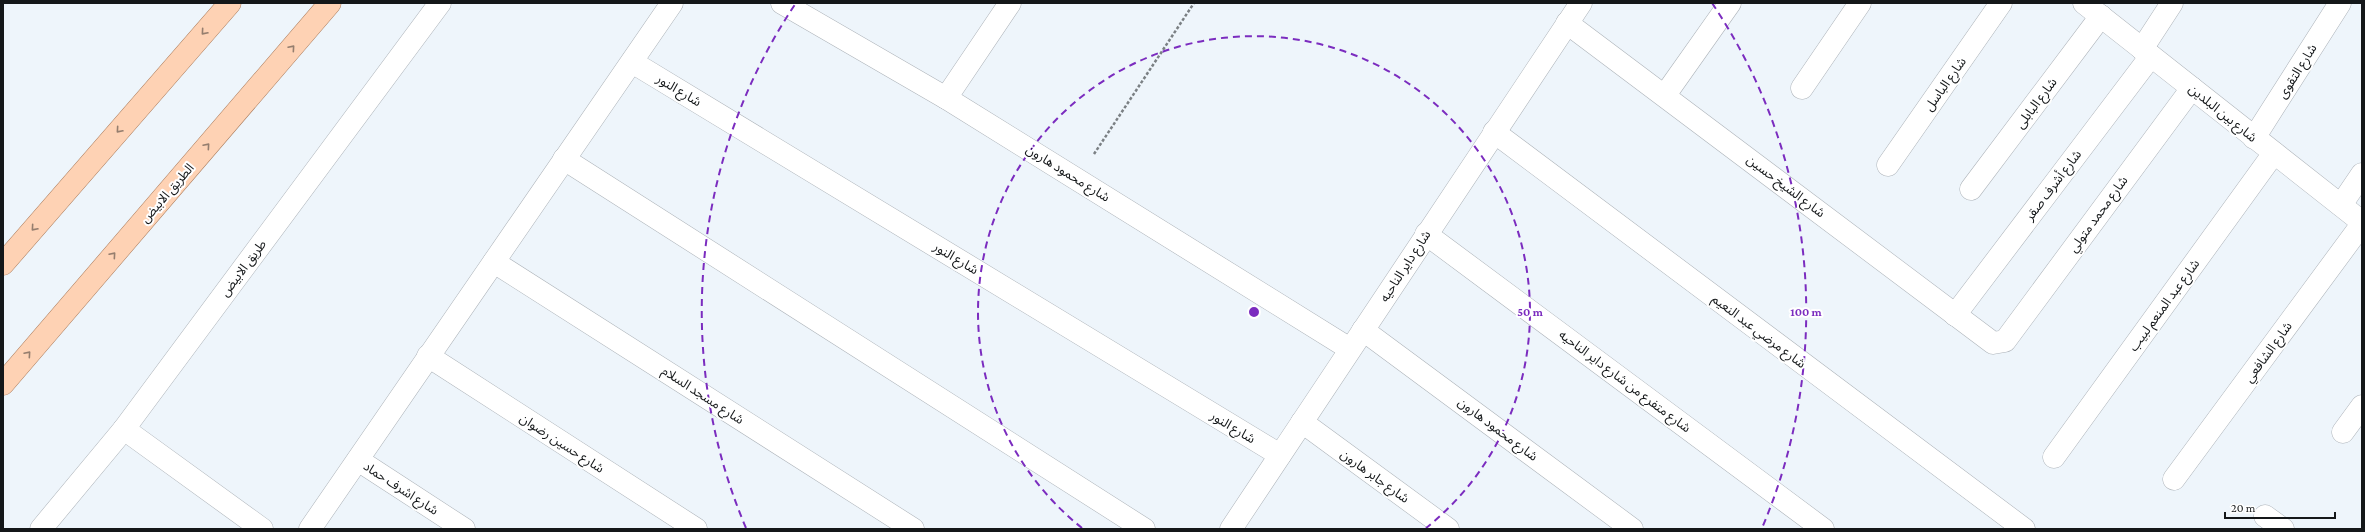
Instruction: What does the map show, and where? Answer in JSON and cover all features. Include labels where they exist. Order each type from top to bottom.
[{"type":"main road","points":[[3,264],[230,3]]},
{"type":"main road","name":"الطريق الابيض","points":[[3,384],[330,3]]},
{"type":"street","name":"طريق الابيض","points":[[42,529],[124,429],[440,3]]},
{"type":"street","points":[[310,529],[672,3]]},
{"type":"street","name":"شارع محمود هارون","points":[[782,3],[946,98],[1350,349]]},
{"type":"street","points":[[946,98],[1010,3]]},
{"type":"street","name":"شارع داير الناحيه","points":[[1240,526],[1280,455],[1581,3]]},
{"type":"street","points":[[1665,95],[1730,3]]},
{"type":"street","points":[[1802,88],[1860,3]]},
{"type":"street","name":"شارع الباسل","points":[[1888,165],[2001,3]]},
{"type":"street","name":"شارع بين البلدين","points":[[2084,3],[2362,223]]},
{"type":"street","name":"شارع أشرف صقر","points":[[1956,315],[2147,52],[2172,3]]},
{"type":"street","name":"شارع التقوى","points":[[2254,138],[2340,3]]},
{"type":"street","name":"شارع البابلى","points":[[1971,189],[2101,16]]},
{"type":"street","name":"شارع الشيخ حسين","points":[[1567,23],[1665,95],[1993,343],[2005,341]]},
{"type":"street","name":"شارع النور","points":[[632,62],[1280,455]]},
{"type":"street","name":"شارع محمد متولي","points":[[2005,341],[2192,88]]},
{"type":"street","name":"شارع مرضي عبد النعيم","points":[[1494,132],[2024,529]]},
{"type":"street","name":"شارع عبد المنعم لبيب","points":[[2054,457],[2274,152]]},
{"type":"street","points":[[564,159],[1144,529]]},
{"type":"street","points":[[2342,206],[2362,174]]},
{"type":"street","name":"شارع الشافعي","points":[[2174,479],[2362,223]]},
{"type":"street","name":"شارع متفرع من شارع داير الناحيه","points":[[1426,234],[1823,529]]},
{"type":"street","name":"شارع مسجد السلام","points":[[494,262],[913,529]]},
{"type":"street","name":"شارع محمود هارون","points":[[1363,330],[1632,529]]},
{"type":"street","name":"شارع حسين رضوان","points":[[428,356],[696,529]]},
{"type":"street","points":[[2343,432],[2362,406]]},
{"type":"street","name":"شارع جابر هارون","points":[[1302,422],[1448,529]]},
{"type":"street","points":[[124,429],[262,529]]},
{"type":"street","name":"شارع اشرف حماد","points":[[358,460],[464,529]]},
{"type":"street","points":[[2265,516],[2283,529]]},
{"type":"path","points":[[1078,179],[1194,3]]}]
